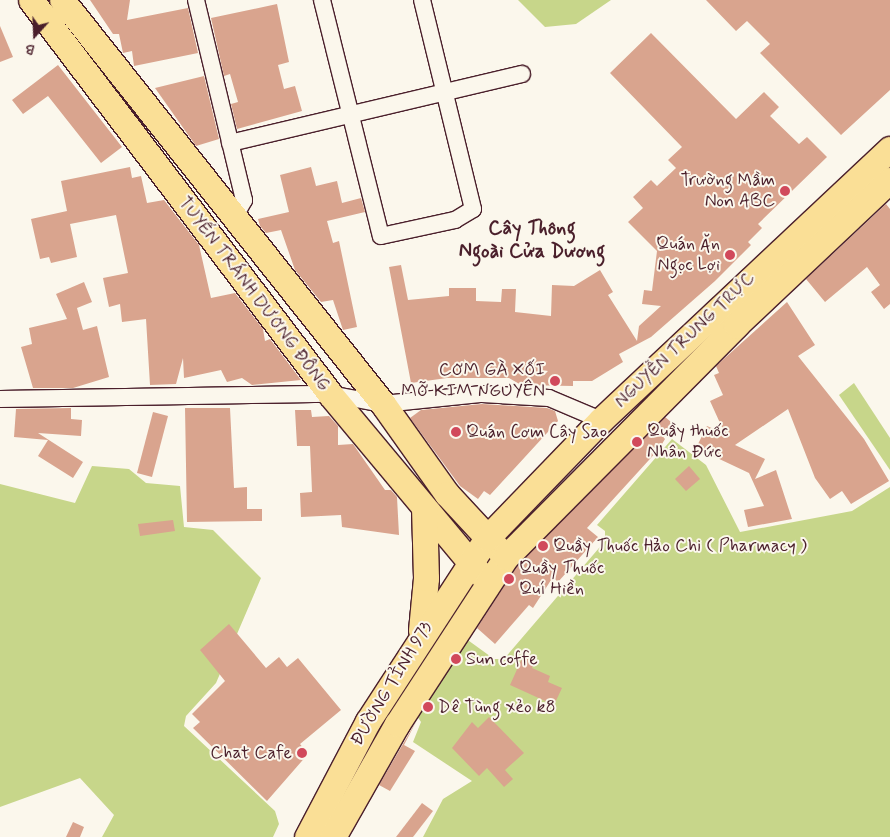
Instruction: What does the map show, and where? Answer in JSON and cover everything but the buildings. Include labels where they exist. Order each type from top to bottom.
[{"type":"main road","name":"TUYẾN TRÁNH DƯƠNG ĐÔNG","points":[[31,0],[330,394],[468,563],[487,581]]},
{"type":"main road","name":"TUYẾN TRÁNH DƯƠNG ĐÔNG","points":[[62,0],[382,404],[447,494],[506,557]]},
{"type":"main road","name":"NGUYỄN TRUNG TRỰC","points":[[487,538],[602,420],[890,149]]},
{"type":"main road","name":"NGUYỄN TRUNG TRỰC","points":[[506,557],[736,325],[890,180]]},
{"type":"main road","points":[[420,636],[426,578],[424,508]]},
{"type":"main road","name":"ĐƯỜNG TỈNH 973","points":[[307,837],[368,721],[420,636],[468,563],[487,538]]},
{"type":"main road","name":"ĐƯỜNG TỈNH 973","points":[[333,837],[397,724],[487,581],[506,557]]},
{"type":"street","points":[[196,0],[244,200],[235,216]]},
{"type":"street","points":[[322,0],[381,236],[455,220],[473,209],[474,197],[423,0]]},
{"type":"street","points":[[230,142],[522,74]]},
{"type":"street","points":[[0,399],[330,394],[382,404],[424,396],[520,396],[549,398],[602,420]]},
{"type":"green space","points":[[518,0],[611,0],[576,24],[545,27]]},
{"type":"green space","points":[[854,383],[890,438],[890,470],[839,395]]},
{"type":"green space","points":[[672,439],[706,465],[740,532],[852,511],[890,487],[890,837],[423,837],[443,799],[472,781],[413,742],[421,722],[415,713],[465,638],[494,659],[504,659],[605,541],[605,531],[597,525]]},
{"type":"green space","points":[[92,466],[129,469],[146,483],[180,486],[184,527],[213,530],[261,578],[216,683],[186,716],[184,726],[275,811],[279,824],[273,837],[102,837],[114,815],[80,778],[0,807],[0,484],[75,503]]},
{"type":"place","name":"Trường Mầm Non ABC","points":[[785,191]]},
{"type":"place","name":"Quán Ăn Ngọc Lợi","points":[[730,255]]},
{"type":"place","name":"CƠM GÀ XỐI MỠ KIM NGUYÊN","points":[[555,381]]},
{"type":"place","name":"Quán Cơm Cây Sao","points":[[456,432]]},
{"type":"place","name":"Quầy thuốc Nhân Đức","points":[[637,442]]},
{"type":"place","name":"Quầy Thuốc Hảo Chi ( Pharmacy )","points":[[543,546]]},
{"type":"place","name":"Quầy Thuốc Quí Hiền","points":[[509,579]]},
{"type":"place","name":"Sun coffe","points":[[456,659]]},
{"type":"place","name":"Dê Tùng xẻo k8","points":[[428,707]]},
{"type":"place","name":"Chat Cafe","points":[[302,753]]},
{"type":"district","name":"Cây Thông Ngoài Cửa Dương","points":[[532,240]]}]
